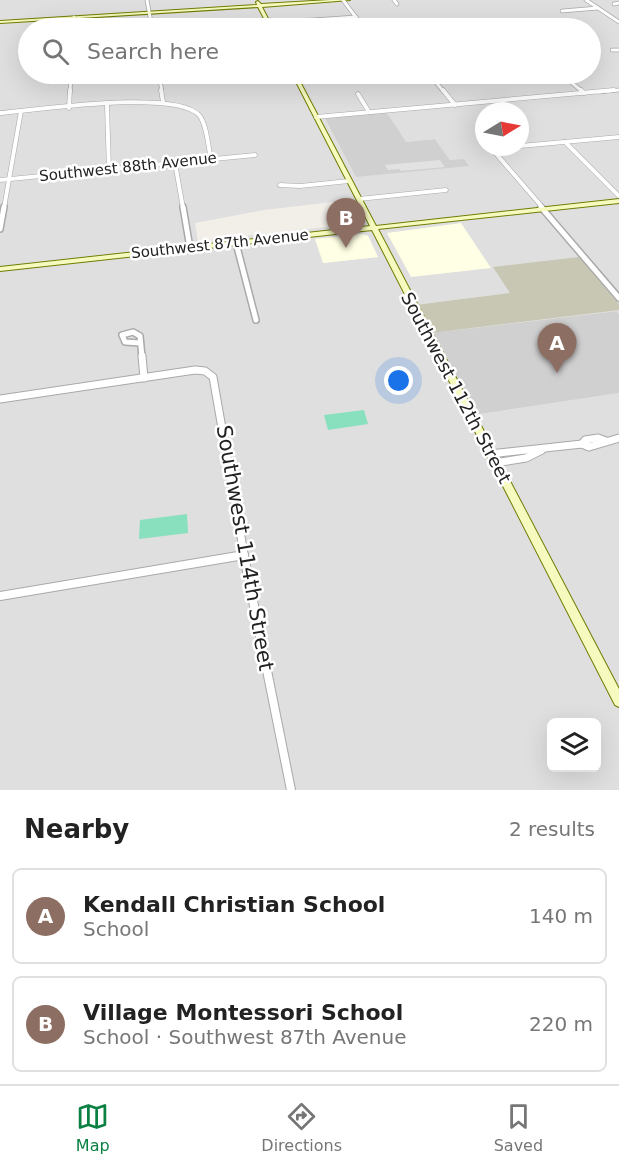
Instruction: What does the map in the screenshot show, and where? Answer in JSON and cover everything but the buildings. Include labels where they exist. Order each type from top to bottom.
[{"type":"main road","points":[[257,0],[266,18]]},
{"type":"main road","points":[[59,18],[348,0]]},
{"type":"main road","points":[[0,22],[18,21]]},
{"type":"main road","name":"Southwest 112th Street","points":[[299,84],[619,701]]},
{"type":"main road","name":"Southwest 87th Avenue","points":[[0,269],[619,201]]},
{"type":"street","points":[[147,0],[150,18]]},
{"type":"street","points":[[343,0],[356,17]]},
{"type":"street","points":[[394,0],[397,4]]},
{"type":"street","points":[[586,0],[619,22]]},
{"type":"street","points":[[614,4],[619,3]]},
{"type":"street","points":[[562,11],[599,8]]},
{"type":"street","points":[[341,18],[356,17]]},
{"type":"street","points":[[612,50],[619,50]]},
{"type":"street","points":[[69,108],[70,84]]},
{"type":"street","points":[[160,84],[163,102]]},
{"type":"street","points":[[437,84],[455,105]]},
{"type":"street","points":[[573,84],[584,93]]},
{"type":"street","points":[[316,117],[619,90]]},
{"type":"street","points":[[358,94],[369,112]]},
{"type":"street","points":[[0,113],[163,102],[187,107],[200,115],[211,159]]},
{"type":"street","points":[[107,105],[109,170]]},
{"type":"street","points":[[0,229],[21,111]]},
{"type":"street","points":[[529,145],[619,137]]},
{"type":"street","points":[[565,142],[619,196]]},
{"type":"street","name":"Southwest 88th Avenue","points":[[0,180],[255,155]]},
{"type":"street","points":[[498,156],[619,298]]},
{"type":"street","points":[[175,163],[190,248]]},
{"type":"street","points":[[280,185],[300,186],[349,181]]},
{"type":"street","points":[[359,199],[446,190]]},
{"type":"street","points":[[236,243],[256,320]]},
{"type":"street","points":[[0,399],[144,378],[140,343]]},
{"type":"street","name":"Southwest 114th Street","points":[[144,378],[199,370],[213,377],[244,555],[291,790]]},
{"type":"street","points":[[490,454],[582,444],[589,447],[602,445],[606,441],[619,438]]},
{"type":"street","points":[[495,463],[526,458],[542,450]]},
{"type":"street","points":[[0,596],[244,555]]},
{"type":"shaded area","points":[[0,0],[619,0],[619,313],[617,311],[432,333],[474,415],[619,393],[619,790],[0,790]],"holes":[[[326,118],[406,142],[435,139],[450,160],[356,177]],[[349,200],[358,219],[354,224],[198,241],[195,223],[264,210]],[[362,234],[368,236],[378,257],[324,263],[315,239]]]},
{"type":"shaded area","points":[[387,113],[406,142],[435,139],[450,160],[464,159],[469,166],[356,177],[325,118]]},
{"type":"shaded area","points":[[440,160],[445,167],[401,171],[399,169],[388,170],[385,165]]},
{"type":"shaded area","points":[[461,223],[491,268],[411,277],[387,233]]},
{"type":"shaded area","points":[[362,234],[368,236],[378,257],[323,263],[315,239]]},
{"type":"shaded area","points":[[579,257],[619,304],[619,310],[431,333],[416,305],[510,293],[493,267]]},
{"type":"shaded area","points":[[617,311],[619,314],[619,393],[474,415],[431,333]]},
{"type":"green space","points":[[364,410],[368,424],[328,430],[324,415]]},
{"type":"green space","points":[[187,514],[188,533],[139,539],[140,520]]},
{"type":"place","name":"Village Montessori School","points":[[346,248]]},
{"type":"place","name":"Kendall Christian School","points":[[557,373]]}]
